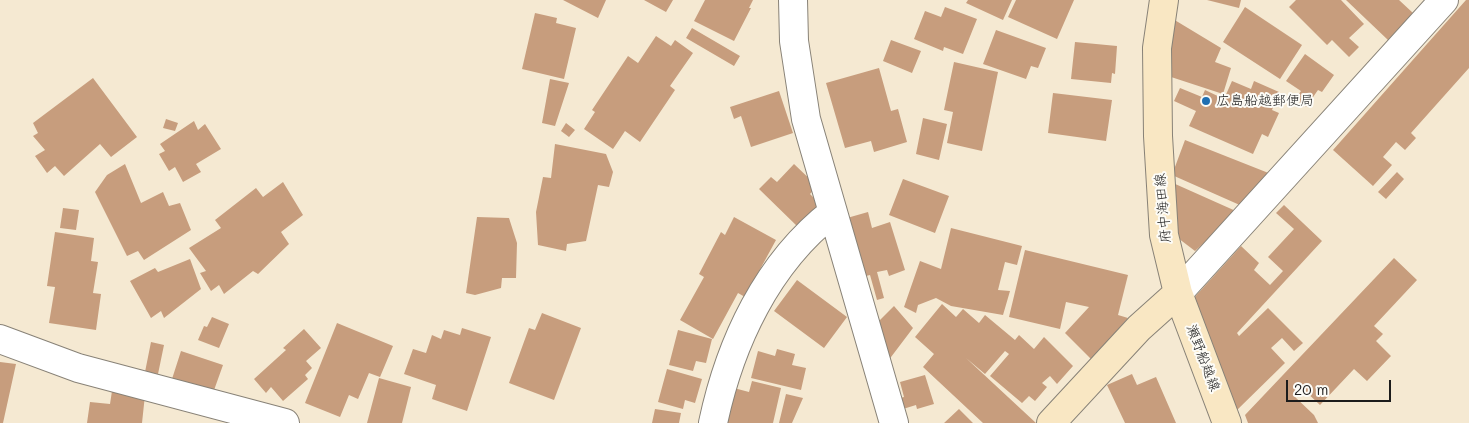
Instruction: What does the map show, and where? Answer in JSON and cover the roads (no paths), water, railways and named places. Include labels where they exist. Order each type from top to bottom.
[{"type":"main road","name":"府中海田線","points":[[1164,0],[1157,48],[1158,136],[1164,235],[1178,293]]},
{"type":"main road","points":[[1051,423],[1139,328],[1178,293]]},
{"type":"main road","name":"瀬野船越線","points":[[1178,293],[1227,423]]},
{"type":"street","points":[[793,0],[794,40],[806,119],[894,423]]},
{"type":"street","points":[[1178,293],[1444,0]]},
{"type":"street","points":[[713,423],[730,362],[744,326],[768,282],[795,247],[832,212]]},
{"type":"street","points":[[0,339],[78,368],[285,423]]},
{"type":"place","name":"広島船越郵便局","points":[[1206,101]]}]
